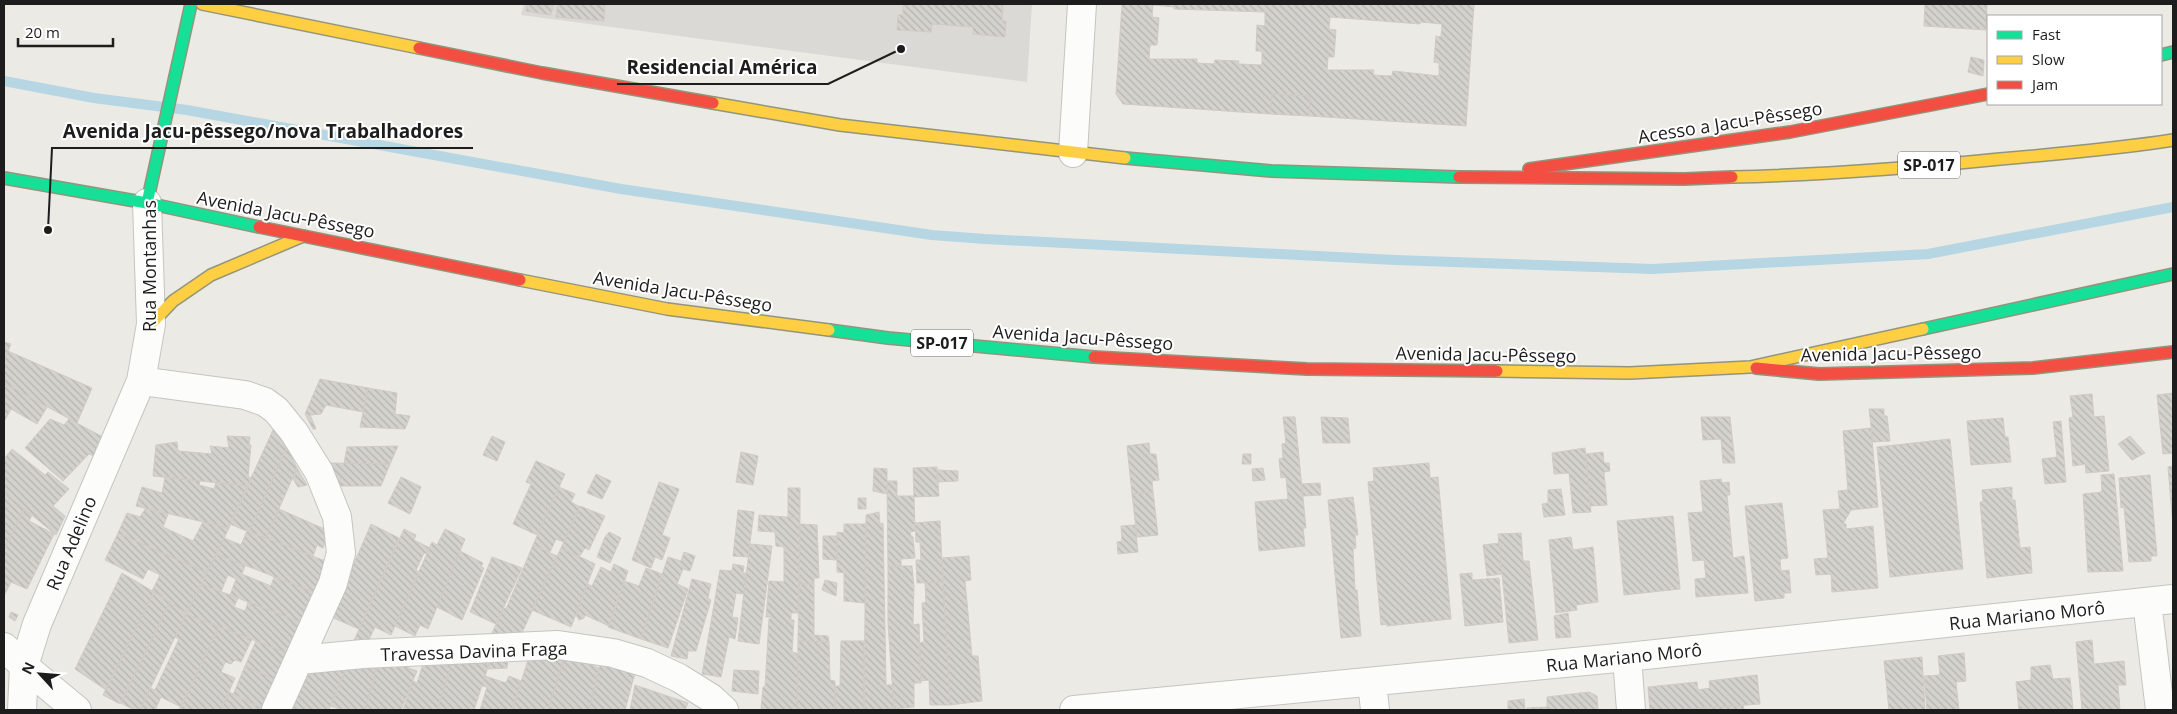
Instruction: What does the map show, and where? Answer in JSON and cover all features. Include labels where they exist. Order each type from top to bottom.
[{"type":"main road","name":"Rua Montanhas","points":[[149,191],[191,4]]},
{"type":"main road","name":"SP-017","points":[[202,4],[542,72],[831,123],[1073,153],[1271,171],[1475,177],[1684,179],[1808,175],[2123,148],[2173,140]]},
{"type":"main road","name":"Acesso a Jacu-Pêssego","points":[[1475,177],[1790,132],[1987,94]]},
{"type":"main road","name":"Avenida Jacu-Pêssego","points":[[4,178],[149,191],[303,236],[667,309],[888,338],[1087,357],[1336,370],[1630,373],[1750,367],[1819,374],[2024,368],[2173,352]]},
{"type":"main road","points":[[151,324],[173,301],[212,275],[303,236]]},
{"type":"main road","name":"SP-017","points":[[1750,367],[2173,274]]},
{"type":"street","points":[[1073,153],[1082,4]]},
{"type":"street","name":"Rua Montanhas","points":[[141,381],[151,324],[149,191]]},
{"type":"street","points":[[141,381],[245,395],[265,402],[276,410],[294,432],[318,472],[337,517],[341,553],[333,583],[276,710]]},
{"type":"street","name":"Rua Adelino","points":[[22,710],[24,666],[37,624],[141,381]]},
{"type":"street","points":[[2160,601],[2160,710]]},
{"type":"street","name":"Rua Mariano Morô","points":[[1074,710],[1627,657],[2160,601]]},
{"type":"street","name":"Travessa Davina Fraga","points":[[298,660],[364,654],[558,645],[612,653],[647,663],[679,678],[711,698],[724,710]]},
{"type":"street","points":[[4,647],[77,710]]},
{"type":"street","points":[[1627,657],[1631,710]]},
{"type":"street","points":[[1372,682],[1375,710]]},
{"type":"shaded area","points":[[524,4],[1032,4],[1027,82],[521,15]]},
{"type":"building","points":[[527,4],[553,4],[551,15],[526,11]]},
{"type":"building","points":[[558,4],[605,4],[604,21],[556,17]]},
{"type":"building","points":[[903,4],[1003,4],[1002,21],[1006,21],[1005,37],[973,34],[973,27],[932,24],[931,32],[897,30],[898,15],[903,15]]},
{"type":"building","points":[[1122,4],[1474,4],[1466,126],[1309,116],[1310,96],[1272,94],[1270,114],[1123,104],[1116,94]],"holes":[[[1153,5],[1174,7],[1174,9],[1265,12],[1265,26],[1257,25],[1256,51],[1262,51],[1262,65],[1238,64],[1239,61],[1215,60],[1214,64],[1197,63],[1197,59],[1149,59],[1150,45],[1157,45],[1159,18],[1152,17]],[[1330,17],[1442,24],[1441,37],[1436,36],[1434,62],[1439,63],[1439,76],[1393,71],[1392,76],[1373,75],[1374,70],[1327,70],[1328,57],[1334,57],[1336,30],[1329,29]]]},
{"type":"building","points":[[1925,4],[1987,4],[1986,30],[1924,26]]},
{"type":"building","points":[[1971,57],[1984,60],[1983,76],[1968,72]]},
{"type":"building","points":[[1272,94],[1310,96],[1309,116],[1270,114]]},
{"type":"building","points":[[4,342],[11,344],[4,360]]},
{"type":"building","points":[[8,351],[92,388],[77,423],[4,383],[4,360]]},
{"type":"building","points":[[320,379],[368,388],[363,412],[326,405],[321,414],[310,415],[316,429],[313,429],[305,414]]},
{"type":"building","points":[[4,383],[47,407],[37,424],[11,409],[4,422]]},
{"type":"building","points":[[368,388],[397,393],[395,414],[410,416],[405,429],[360,427]]},
{"type":"building","points":[[2173,393],[2173,453],[2163,454],[2157,395]]},
{"type":"building","points":[[2092,394],[2094,417],[2104,416],[2109,471],[2086,473],[2085,464],[2073,466],[2069,418],[2073,417],[2070,396]]},
{"type":"building","points":[[1869,409],[1884,409],[1884,416],[1887,416],[1890,441],[1873,442]]},
{"type":"building","points":[[1283,417],[1295,417],[1306,528],[1303,528],[1305,546],[1259,551],[1255,502],[1288,499],[1286,477],[1281,478],[1279,459],[1283,458],[1282,444],[1286,443]]},
{"type":"building","points":[[1321,417],[1348,418],[1350,443],[1323,443]]},
{"type":"building","points":[[1701,417],[1730,417],[1735,463],[1723,463],[1721,439],[1703,440]]},
{"type":"building","points":[[2003,418],[2005,437],[2008,437],[2011,462],[1971,465],[1967,421]]},
{"type":"building","points":[[50,419],[64,425],[69,419],[103,437],[94,456],[89,454],[63,481],[25,448]]},
{"type":"building","points":[[2061,421],[2066,482],[2045,484],[2042,459],[2057,457],[2053,422]]},
{"type":"building","points":[[1871,428],[1878,507],[1851,510],[1843,524],[1846,524],[1846,529],[1873,526],[1878,588],[1832,592],[1831,574],[1816,575],[1814,559],[1828,558],[1823,510],[1840,509],[1838,491],[1848,490],[1843,431]]},
{"type":"building","points":[[273,430],[287,447],[249,532],[230,524]]},
{"type":"building","points":[[227,436],[250,437],[248,477],[252,478],[248,486],[153,476],[156,445],[177,442],[178,451],[212,454],[210,446],[229,448]]},
{"type":"building","points":[[492,436],[505,442],[497,461],[483,455]]},
{"type":"building","points":[[2130,436],[2145,453],[2132,460],[2118,444]]},
{"type":"building","points":[[1950,439],[1963,569],[1890,577],[1877,447]]},
{"type":"building","points":[[1149,443],[1150,454],[1156,454],[1159,480],[1152,481],[1153,492],[1132,494],[1127,446]]},
{"type":"building","points":[[398,446],[390,464],[344,463],[347,447]]},
{"type":"building","points":[[287,447],[297,468],[266,538],[249,532]]},
{"type":"building","points":[[1585,448],[1591,512],[1573,513],[1569,473],[1554,474],[1552,453]]},
{"type":"building","points":[[12,449],[45,475],[48,472],[69,489],[53,506],[65,516],[56,535],[4,492],[4,459]]},
{"type":"building","points":[[741,452],[758,456],[753,485],[736,482]]},
{"type":"building","points":[[1603,452],[1604,463],[1609,463],[1610,471],[1604,472],[1607,505],[1590,506],[1586,454]]},
{"type":"building","points":[[1243,454],[1251,454],[1251,464],[1242,464]]},
{"type":"building","points":[[536,461],[565,474],[537,535],[513,524],[531,484],[526,482]]},
{"type":"building","points":[[329,463],[390,464],[381,486],[341,486]]},
{"type":"building","points":[[1429,463],[1430,478],[1438,477],[1451,619],[1387,626],[1387,624],[1381,625],[1368,482],[1374,481],[1373,468]]},
{"type":"building","points":[[2173,466],[2173,526],[2168,467]]},
{"type":"building","points":[[937,467],[939,496],[914,497],[913,468]]},
{"type":"building","points":[[297,468],[307,485],[298,487],[293,479]]},
{"type":"building","points":[[874,468],[887,469],[887,494],[873,491]]},
{"type":"building","points":[[1263,468],[1265,480],[1253,481],[1252,469]]},
{"type":"building","points":[[937,470],[958,471],[958,481],[937,482]]},
{"type":"building","points":[[596,474],[611,481],[602,499],[587,493]]},
{"type":"building","points":[[2114,474],[2123,571],[2088,572],[2083,494],[2102,492],[2101,475]]},
{"type":"building","points":[[2150,475],[2157,556],[2151,556],[2151,561],[2129,562],[2124,507],[2121,508],[2119,478]]},
{"type":"building","points":[[165,477],[200,481],[199,485],[214,489],[216,482],[248,486],[229,528],[136,506],[142,487],[162,493]]},
{"type":"building","points":[[401,477],[421,487],[410,514],[388,503]]},
{"type":"building","points":[[1721,479],[1722,483],[1729,482],[1730,495],[1727,495],[1733,558],[1744,556],[1748,593],[1696,597],[1695,579],[1706,578],[1704,560],[1693,561],[1688,513],[1703,512],[1700,481]]},
{"type":"building","points":[[887,481],[897,481],[897,496],[914,496],[915,531],[910,532],[913,537],[915,558],[901,559],[901,566],[888,567]]},
{"type":"building","points":[[659,482],[679,489],[662,535],[670,538],[662,560],[655,557],[651,568],[632,560]]},
{"type":"building","points":[[1320,483],[1321,495],[1303,496],[1301,484]]},
{"type":"building","points":[[559,487],[575,494],[571,502],[580,507],[564,542],[556,539],[550,552],[533,545]]},
{"type":"building","points":[[2012,487],[2012,500],[2015,500],[2020,548],[2030,547],[2032,573],[1987,578],[1980,502],[1983,502],[1982,490]]},
{"type":"building","points":[[788,488],[800,488],[800,518],[788,517]]},
{"type":"building","points":[[1561,489],[1565,515],[1544,517],[1542,504],[1548,503],[1548,490]]},
{"type":"building","points":[[4,492],[24,509],[4,550]]},
{"type":"building","points":[[1153,492],[1158,535],[1137,537],[1132,494]]},
{"type":"building","points":[[1353,497],[1358,535],[1355,535],[1356,548],[1353,549],[1355,590],[1357,590],[1361,636],[1341,638],[1328,500]]},
{"type":"building","points":[[858,498],[866,498],[866,509],[858,509]]},
{"type":"building","points":[[1782,503],[1788,558],[1780,559],[1781,571],[1789,570],[1791,593],[1784,593],[1784,598],[1755,601],[1745,506]]},
{"type":"building","points":[[580,506],[605,516],[589,550],[585,548],[579,557],[561,548]]},
{"type":"building","points":[[24,509],[32,515],[29,521],[54,534],[27,589],[11,582],[4,596],[4,550]]},
{"type":"building","points":[[145,509],[168,514],[163,527],[193,541],[203,522],[229,528],[207,573],[118,533],[127,513],[140,517]]},
{"type":"building","points":[[279,509],[329,531],[323,548],[317,545],[313,556],[266,538]]},
{"type":"building","points":[[738,510],[754,512],[748,557],[733,556]]},
{"type":"building","points":[[879,512],[880,524],[883,523],[886,685],[892,685],[894,709],[864,710],[866,515]]},
{"type":"building","points":[[759,515],[800,518],[798,613],[791,613],[791,620],[794,620],[792,652],[798,655],[797,710],[761,710],[763,687],[765,687],[769,619],[773,617],[766,617],[769,581],[784,582],[784,547],[776,546],[775,532],[758,531]]},
{"type":"building","points":[[1673,516],[1680,589],[1624,595],[1617,521]]},
{"type":"building","points":[[940,521],[943,582],[917,583],[916,560],[921,560],[920,542],[916,542],[915,523]]},
{"type":"building","points":[[371,524],[399,538],[359,629],[331,617]]},
{"type":"building","points":[[800,524],[817,525],[819,578],[814,578],[814,584],[799,584]]},
{"type":"building","points":[[844,524],[866,524],[865,603],[844,601],[844,573],[837,572],[837,532],[844,533]]},
{"type":"building","points":[[1135,525],[1138,552],[1118,554],[1117,542],[1122,541],[1121,526]]},
{"type":"building","points":[[404,529],[416,535],[414,540],[430,548],[427,554],[424,553],[416,570],[419,572],[391,635],[375,627],[367,644],[352,645]]},
{"type":"building","points":[[445,529],[465,539],[428,629],[420,625],[415,636],[395,626],[432,542],[437,545]]},
{"type":"building","points":[[247,531],[328,562],[316,593],[216,554],[224,538],[241,545]]},
{"type":"building","points":[[609,532],[621,538],[610,563],[597,557]]},
{"type":"building","points":[[118,533],[207,573],[186,613],[152,591],[160,575],[148,569],[143,579],[105,560]]},
{"type":"building","points":[[1521,533],[1523,561],[1529,561],[1538,640],[1509,643],[1498,534]]},
{"type":"building","points":[[823,536],[837,536],[837,560],[823,559]]},
{"type":"building","points":[[1571,537],[1573,550],[1593,547],[1598,602],[1576,605],[1577,610],[1556,613],[1549,540]]},
{"type":"building","points":[[1499,543],[1502,574],[1487,576],[1483,545]]},
{"type":"building","points":[[750,544],[772,546],[759,644],[738,641]]},
{"type":"building","points":[[533,545],[557,556],[521,635],[492,633],[504,608],[506,609]]},
{"type":"building","points":[[561,548],[595,564],[571,627],[532,610]]},
{"type":"building","points":[[460,551],[483,563],[481,567],[484,568],[462,620],[437,607]]},
{"type":"building","points":[[684,552],[695,556],[690,571],[683,569],[677,584],[688,589],[668,648],[641,639],[668,557],[681,561]]},
{"type":"building","points":[[216,554],[245,566],[242,574],[271,586],[274,577],[316,593],[303,623],[230,595],[236,579],[228,575],[221,592],[201,584]]},
{"type":"building","points":[[969,556],[971,580],[965,581],[972,656],[978,656],[982,701],[950,705],[942,558]]},
{"type":"building","points":[[492,557],[522,568],[496,624],[470,612]]},
{"type":"building","points":[[614,564],[628,571],[609,626],[585,615],[584,618],[579,620],[576,615],[587,584],[592,586],[601,567],[611,572]]},
{"type":"building","points":[[733,564],[744,566],[743,573],[746,573],[744,594],[736,593],[732,617],[738,618],[735,639],[729,637],[721,677],[702,674],[720,570],[732,571]]},
{"type":"building","points":[[912,566],[914,586],[913,625],[919,624],[921,683],[914,683],[914,707],[894,709],[888,623],[888,567]]},
{"type":"building","points":[[646,568],[662,574],[641,639],[608,627],[624,581],[639,586]]},
{"type":"building","points":[[122,573],[154,592],[106,690],[75,669]]},
{"type":"building","points":[[1472,573],[1472,580],[1499,578],[1503,622],[1465,626],[1460,574]]},
{"type":"building","points":[[692,579],[711,584],[708,598],[711,600],[696,651],[688,651],[687,659],[671,656]]},
{"type":"building","points":[[825,580],[837,583],[836,596],[822,590]]},
{"type":"building","points":[[943,582],[950,705],[930,705],[929,680],[921,681],[919,643],[924,642],[922,603],[926,602],[925,583]]},
{"type":"building","points":[[201,584],[238,598],[234,607],[245,611],[248,602],[303,623],[287,653],[186,614]]},
{"type":"building","points":[[799,584],[814,584],[814,635],[828,636],[829,642],[798,641]]},
{"type":"building","points":[[154,592],[170,602],[120,704],[103,695]]},
{"type":"building","points":[[170,602],[186,614],[140,710],[134,710],[121,703]]},
{"type":"building","points":[[11,612],[18,615],[15,621],[9,617]]},
{"type":"building","points":[[1568,613],[1571,637],[1556,638],[1554,616]]},
{"type":"building","points":[[186,614],[219,627],[181,707],[161,697],[155,710],[143,710],[141,709],[150,688],[155,690],[179,639],[175,637]]},
{"type":"building","points":[[219,627],[252,639],[241,662],[235,660],[231,664],[225,662],[221,672],[235,678],[221,710],[179,710]]},
{"type":"building","points":[[2092,640],[2094,664],[2124,661],[2126,685],[2118,685],[2120,710],[2082,710],[2076,642]]},
{"type":"building","points":[[256,641],[287,653],[276,680],[245,666]]},
{"type":"building","points":[[798,641],[829,642],[830,680],[835,681],[835,710],[797,710]]},
{"type":"building","points":[[841,641],[864,641],[864,710],[835,710],[835,686],[840,686]]},
{"type":"building","points":[[1964,653],[1966,681],[1956,682],[1959,710],[1927,710],[1924,676],[1940,675],[1938,656]]},
{"type":"building","points":[[565,655],[548,710],[512,710],[529,657],[543,661],[544,656]]},
{"type":"building","points":[[565,655],[599,668],[589,710],[548,710]]},
{"type":"building","points":[[491,657],[508,657],[507,668],[488,669]]},
{"type":"building","points":[[1922,657],[1925,710],[1889,710],[1884,661]]},
{"type":"building","points":[[453,659],[437,710],[403,710],[413,681],[417,683],[424,661]]},
{"type":"building","points":[[453,659],[489,664],[474,710],[437,710]]},
{"type":"building","points":[[601,661],[619,667],[619,670],[635,673],[625,710],[589,710]]},
{"type":"building","points":[[378,663],[365,710],[343,710],[330,706],[348,664]]},
{"type":"building","points":[[378,663],[396,669],[398,664],[417,671],[401,710],[365,710]]},
{"type":"building","points":[[348,664],[329,710],[290,710],[310,666]]},
{"type":"building","points":[[2050,665],[2053,679],[2070,678],[2073,710],[2019,710],[2016,682],[2031,680],[2031,667]]},
{"type":"building","points":[[245,666],[276,680],[264,709],[233,695]]},
{"type":"building","points":[[734,670],[759,671],[758,694],[732,691]]},
{"type":"building","points":[[1757,675],[1760,704],[1650,710],[1648,687],[1697,682],[1698,690],[1710,688],[1709,681]]},
{"type":"building","points":[[485,676],[506,683],[509,676],[521,681],[512,710],[480,710],[487,687],[482,686]]},
{"type":"building","points":[[635,685],[688,703],[685,710],[630,710]]},
{"type":"building","points":[[229,692],[264,709],[221,710]]},
{"type":"building","points":[[1589,692],[1597,696],[1598,710],[1527,710],[1527,708],[1547,707],[1547,697]]},
{"type":"building","points":[[1524,699],[1525,710],[1508,710],[1508,701]]},
{"type":"building","points":[[1743,705],[1744,710],[1677,710]]},
{"type":"waterway","points":[[4,81],[94,98],[187,110],[621,189],[932,235],[985,239],[1395,260],[1653,269],[1928,254],[2173,207]]},
{"type":"traffic: fast","points":[[147,203],[191,4]]},
{"type":"traffic: fast","points":[[2162,55],[2173,52]]},
{"type":"traffic: fast","points":[[1125,158],[1271,171],[1459,177]]},
{"type":"traffic: fast","points":[[4,178],[147,203],[259,227]]},
{"type":"traffic: fast","points":[[1923,329],[2173,274]]},
{"type":"traffic: fast","points":[[829,330],[888,338],[1094,357]]},
{"type":"traffic: slow","points":[[202,4],[419,48]]},
{"type":"traffic: slow","points":[[713,103],[840,125],[1125,158]]},
{"type":"traffic: slow","points":[[1732,177],[1832,173],[1933,165],[2087,151],[2173,140]]},
{"type":"traffic: slow","points":[[151,324],[173,301],[211,275],[303,236]]},
{"type":"traffic: slow","points":[[520,280],[667,309],[829,330]]},
{"type":"traffic: slow","points":[[1497,371],[1630,373],[1750,367],[1923,329]]},
{"type":"traffic: jam","points":[[419,48],[542,73],[713,103]]},
{"type":"traffic: jam","points":[[1529,169],[1790,132],[1987,94]]},
{"type":"traffic: jam","points":[[1459,177],[1684,179],[1732,177]]},
{"type":"traffic: jam","points":[[259,227],[520,280]]},
{"type":"traffic: jam","points":[[1756,368],[1819,374],[2033,368],[2173,352]]},
{"type":"traffic: jam","points":[[1094,357],[1307,369],[1497,371]]},
{"type":"place","name":"Residencial América","points":[[901,49]]},
{"type":"place","name":"Avenida Jacu-pêssego/nova Trabalhadores","points":[[48,230]]}]
